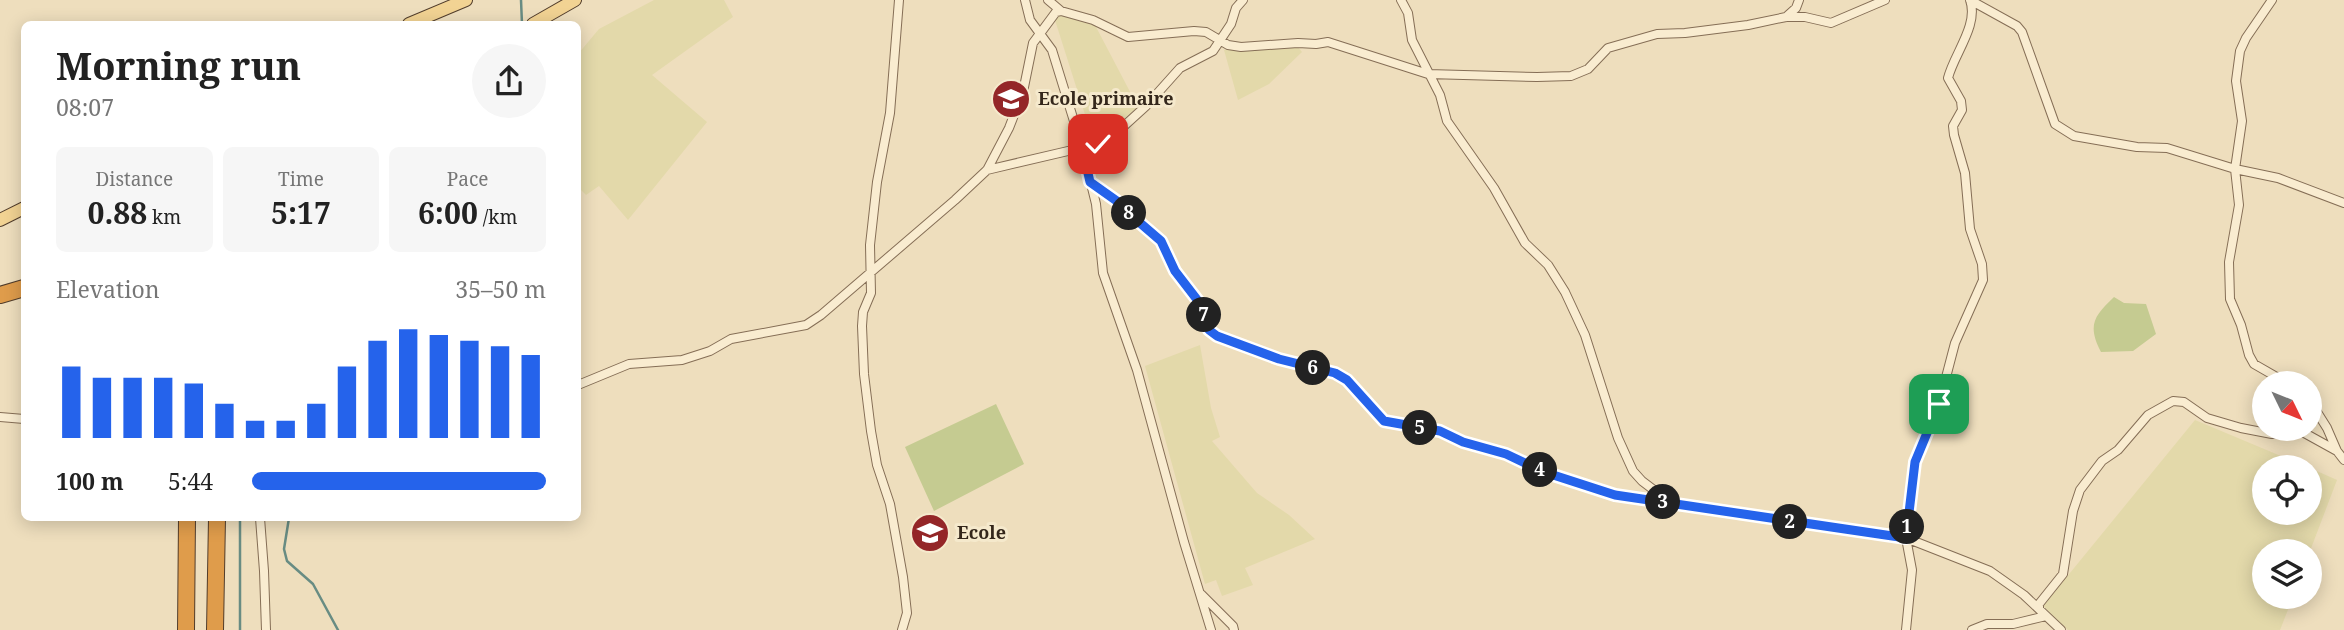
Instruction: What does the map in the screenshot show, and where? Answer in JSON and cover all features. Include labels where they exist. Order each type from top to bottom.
[{"type":"highway","points":[[0,295],[21,287]]},
{"type":"highway","points":[[186,630],[187,521]]},
{"type":"highway","points":[[215,630],[217,521]]},
{"type":"main road","points":[[416,21],[466,0]]},
{"type":"main road","points":[[539,21],[575,0]]},
{"type":"main road","points":[[0,220],[21,210]]},
{"type":"street","points":[[899,0],[895,33],[895,76],[877,182],[870,245],[872,293],[863,312],[862,326],[864,374],[873,442],[890,504],[903,577],[906,613],[902,630]]},
{"type":"street","points":[[1025,0],[1030,20],[1052,50],[1082,147],[1096,204],[1103,273],[1137,370],[1211,630]]},
{"type":"street","points":[[1048,0],[1061,11],[1093,20],[1128,37],[1194,31],[1206,32],[1228,46],[1328,42],[1429,74],[1537,77],[1571,76],[1588,69],[1608,48],[1657,34],[1748,25],[1786,16],[1831,23],[1885,0]]},
{"type":"street","points":[[987,170],[1098,144],[1113,136],[1146,106],[1180,68],[1213,51],[1243,0]]},
{"type":"street","points":[[1401,0],[1408,13],[1412,40],[1440,95],[1447,121],[1494,188],[1525,243],[1548,265],[1565,292],[1585,335],[1618,438],[1633,471],[1673,504]]},
{"type":"street","points":[[1786,16],[1796,8],[1799,0]]},
{"type":"street","points":[[1970,0],[2017,26],[2022,32],[2055,124],[2064,131],[2100,142],[2167,148],[2235,169],[2278,178],[2344,202]]},
{"type":"street","points":[[1906,630],[1912,570],[1906,538],[1915,462],[1939,404],[1955,343],[1983,280],[1982,264],[1970,229],[1965,173],[1954,135],[1954,126],[1962,110],[1961,101],[1948,78],[1973,8],[1970,0]]},
{"type":"street","points":[[2267,371],[2254,363],[2249,355],[2230,299],[2229,262],[2239,205],[2235,169],[2242,121],[2236,80],[2240,51],[2272,0]]},
{"type":"street","points":[[581,384],[629,363],[682,360],[710,351],[731,339],[806,325],[871,273],[987,170],[1010,128],[1023,92],[1032,43],[1052,14],[1061,11]]},
{"type":"street","points":[[1090,182],[1121,204],[1161,241],[1175,271],[1202,306],[1209,330],[1217,336],[1279,359],[1335,373],[1347,380],[1384,421],[1440,431],[1463,442],[1506,454],[1544,472],[1615,495],[1906,538],[1990,571],[2061,630]]},
{"type":"street","points":[[2039,609],[2039,604],[2063,574],[2073,511],[2080,490],[2102,461],[2118,450],[2148,415],[2160,407],[2173,401],[2184,401],[2207,418],[2272,434],[2299,430],[2337,451]]},
{"type":"street","points":[[0,417],[21,419]]},
{"type":"street","points":[[2322,420],[2344,460]]},
{"type":"street","points":[[260,521],[266,630]]},
{"type":"street","points":[[1199,592],[1234,630]]},
{"type":"street","points":[[1972,630],[1987,624],[2013,624],[2046,616]]},
{"type":"shaded area","points":[[654,0],[724,0],[733,17],[652,75],[707,122],[628,220],[599,186],[586,195],[581,190],[581,50],[599,29]]},
{"type":"shaded area","points":[[1058,14],[1095,25],[1138,107],[1094,143],[1054,17]]},
{"type":"shaded area","points":[[1297,46],[1302,52],[1269,84],[1238,100],[1224,50]]},
{"type":"shaded area","points":[[1200,345],[1211,408],[1220,437],[1212,441],[1257,493],[1289,515],[1315,539],[1245,568],[1253,585],[1222,596],[1216,580],[1205,584],[1145,366]]},
{"type":"shaded area","points":[[2195,420],[2278,455],[2252,455],[2252,525],[2320,525],[2315,539],[2252,539],[2252,609],[2288,609],[2280,630],[2068,630],[2043,606]]},
{"type":"shaded area","points":[[2322,473],[2337,480],[2322,519]]},
{"type":"green space","points":[[2114,297],[2124,303],[2146,304],[2156,334],[2133,351],[2101,352],[2094,335],[2097,316]]},
{"type":"green space","points":[[996,404],[1024,464],[934,511],[905,447]]},
{"type":"waterway","points":[[521,0],[522,21]]},
{"type":"waterway","points":[[240,521],[240,630]]},
{"type":"waterway","points":[[289,521],[284,549],[287,561],[313,584],[338,630]]},
{"type":"place","name":"Ecole primaire","points":[[1011,99]]},
{"type":"place","name":"Ecole","points":[[930,533]]},
{"type":"route","points":[[1098,144],[1082,147],[1090,182],[1121,204],[1161,241],[1175,271],[1202,306],[1209,330],[1217,336],[1279,359],[1335,373],[1347,380],[1384,421],[1440,431],[1463,442],[1506,454],[1544,472],[1615,495],[1906,538],[1915,462],[1939,404]]}]
